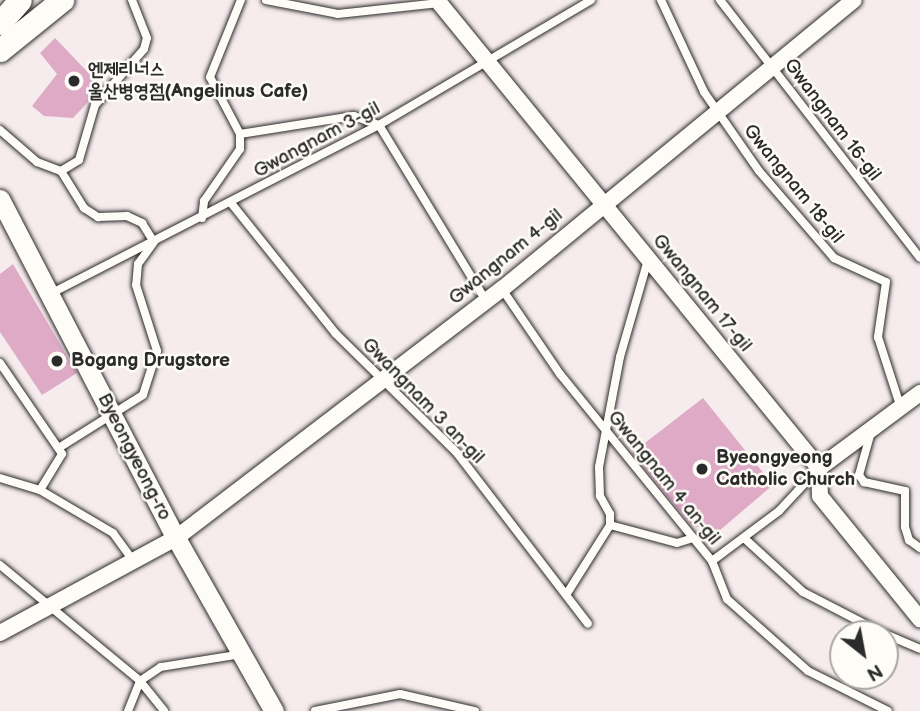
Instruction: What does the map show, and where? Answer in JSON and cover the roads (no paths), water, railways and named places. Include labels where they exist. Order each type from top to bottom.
[{"type":"main road","points":[[0,23],[20,0]]},
{"type":"main road","points":[[0,50],[62,0]]},
{"type":"street","name":"Gwangnam 4-gil","points":[[0,633],[135,563],[176,538],[486,302],[854,0]]},
{"type":"street","name":"Gwangnam 17-gil","points":[[440,1],[818,468],[820,496],[920,619]]},
{"type":"street","name":"Byeongyeong-ro","points":[[2,207],[176,538],[274,711]]},
{"type":"street","points":[[818,468],[920,393]]},
{"type":"lane","points":[[61,171],[79,160],[95,105],[145,49],[147,38],[132,0]]},
{"type":"lane","points":[[202,218],[204,201],[240,149],[240,134],[210,77],[241,0]]},
{"type":"lane","points":[[266,0],[338,13],[440,1]]},
{"type":"lane","name":"Gwangnam 3-gil","points":[[49,294],[379,125],[491,62],[591,0]]},
{"type":"lane","name":"Gwangnam 18-gil","points":[[661,0],[716,112],[834,258],[886,282],[878,337],[901,408]]},
{"type":"lane","name":"Gwangnam 16-gil","points":[[720,0],[920,258]]},
{"type":"lane","points":[[240,134],[354,116],[379,125],[486,302]]},
{"type":"lane","points":[[0,130],[37,162],[61,171],[84,208],[98,217],[127,216],[142,223],[154,242],[138,264],[136,285],[154,332],[153,372],[143,395],[113,417],[60,446]]},
{"type":"lane","name":"Gwangnam 3 an-gil","points":[[231,203],[336,334],[457,453],[588,624]]},
{"type":"lane","points":[[566,595],[610,525],[610,514],[600,496],[606,433],[620,357],[648,260]]},
{"type":"lane","name":"Gwangnam 4 an-gil","points":[[502,289],[606,433],[712,561],[727,600],[758,630],[808,671],[888,711]]},
{"type":"lane","points":[[0,363],[60,446],[60,463],[40,490]]},
{"type":"lane","points":[[872,429],[859,475],[864,482],[905,491],[905,527],[909,540],[920,548]]},
{"type":"lane","points":[[712,561],[744,538],[818,468]]},
{"type":"lane","points":[[0,478],[40,490],[124,542],[135,563]]},
{"type":"lane","points":[[610,525],[677,543],[693,538]]},
{"type":"lane","points":[[744,538],[803,592],[857,620]]},
{"type":"lane","points":[[0,565],[140,681],[164,711]]},
{"type":"lane","points":[[899,640],[920,649]]},
{"type":"lane","points":[[128,711],[140,681],[170,664],[242,654]]},
{"type":"lane","points":[[316,711],[400,694],[475,711]]},
{"type":"place","name":"엔제리너스 울산병영점(Angelinus Cafe)","points":[[74,81]]},
{"type":"place","name":"Bogang Drugstore","points":[[57,361]]},
{"type":"place","name":"Byeongyeong Catholic Church","points":[[702,469]]}]
